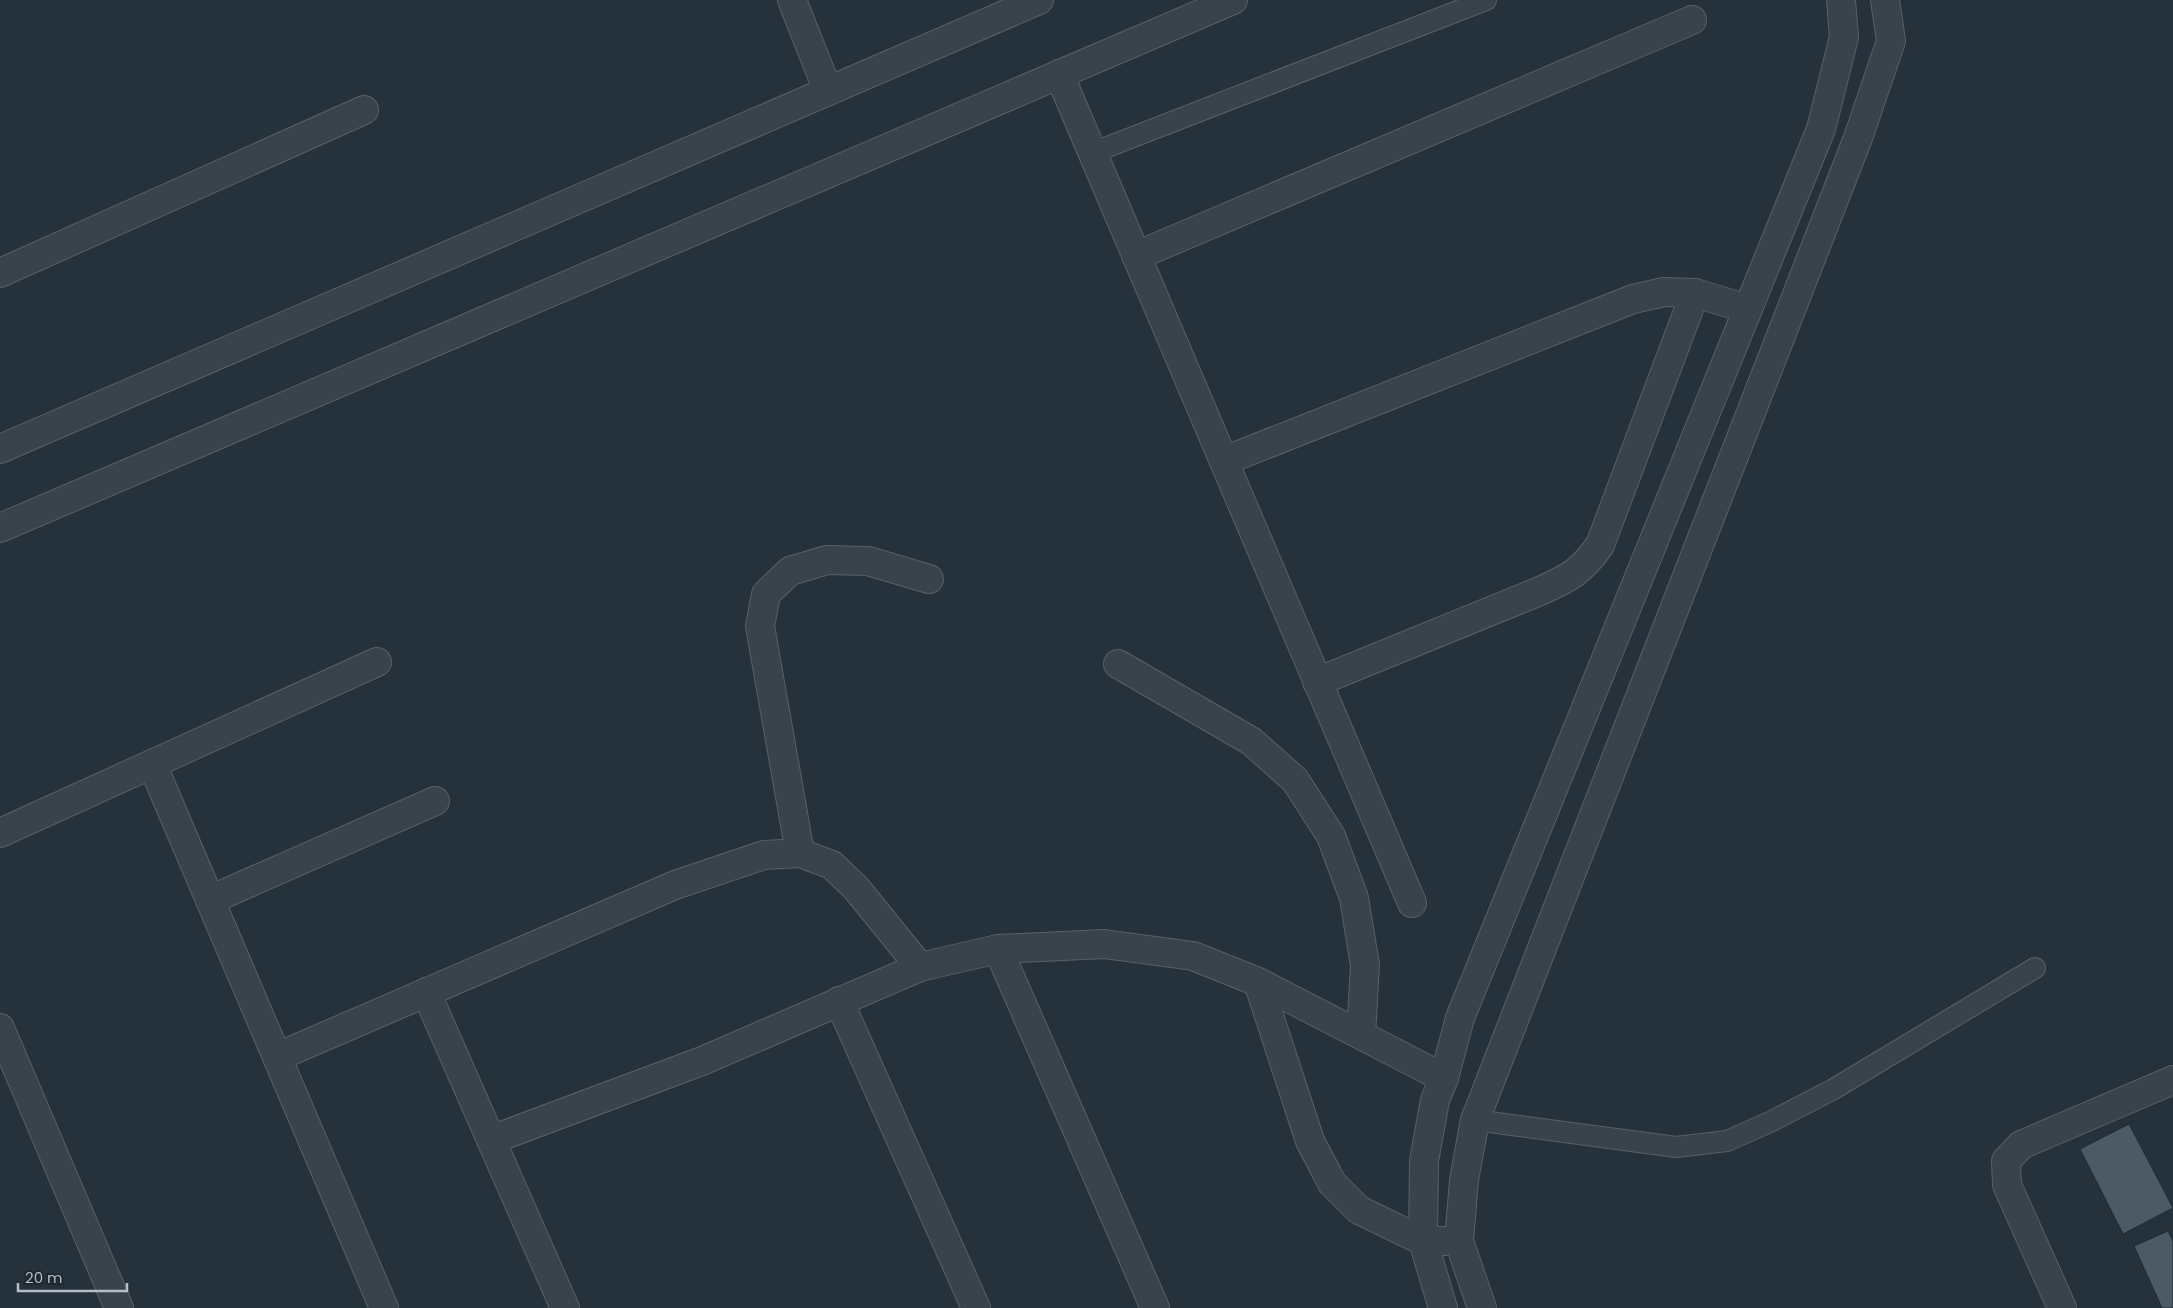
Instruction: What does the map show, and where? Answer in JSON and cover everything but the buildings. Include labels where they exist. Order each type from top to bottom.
[{"type":"street","points":[[792,0],[828,91]]},
{"type":"street","points":[[0,449],[1039,0]]},
{"type":"street","points":[[0,528],[1233,0]]},
{"type":"street","points":[[1443,1308],[1423,1241],[1424,1161],[1435,1100],[1444,1078],[1460,1018],[1821,129],[1844,37],[1841,0]]},
{"type":"street","points":[[1482,1308],[1459,1242],[1464,1180],[1475,1120],[1858,138],[1891,41],[1885,0]]},
{"type":"street","points":[[1136,256],[1692,20]]},
{"type":"street","points":[[1059,74],[1412,903]]},
{"type":"street","points":[[0,272],[364,110]]},
{"type":"street","points":[[1224,461],[1633,299],[1664,292],[1696,293],[1748,309]]},
{"type":"street","points":[[1317,682],[1540,591],[1569,577],[1587,564],[1600,545],[1696,293]]},
{"type":"street","points":[[800,853],[760,626],[766,594],[790,571],[827,560],[868,561],[929,579]]},
{"type":"street","points":[[0,833],[377,662]]},
{"type":"street","points":[[1118,664],[1251,741],[1295,780],[1331,836],[1354,898],[1365,965],[1361,1035]]},
{"type":"street","points":[[152,764],[384,1308]]},
{"type":"street","points":[[210,900],[434,800]]},
{"type":"street","points":[[277,1057],[675,885],[764,856],[800,853],[832,865],[850,882],[920,968]]},
{"type":"street","points":[[491,1140],[702,1061],[920,968],[998,949],[1104,944],[1193,956],[1258,982],[1444,1078]]},
{"type":"street","points":[[998,949],[1155,1308]]},
{"type":"street","points":[[1258,982],[1310,1141],[1332,1183],[1359,1210],[1423,1241],[1459,1242]]},
{"type":"street","points":[[426,992],[565,1308]]},
{"type":"street","points":[[839,1001],[976,1308]]},
{"type":"street","points":[[0,1028],[119,1308]]},
{"type":"street","points":[[2062,1308],[2006,1185],[2006,1161],[2021,1145],[2173,1080]]},
{"type":"lane","points":[[1092,154],[1486,0]]},
{"type":"lane","points":[[1475,1120],[1676,1147],[1727,1141],[1772,1122],[1832,1090],[2035,968]]}]
